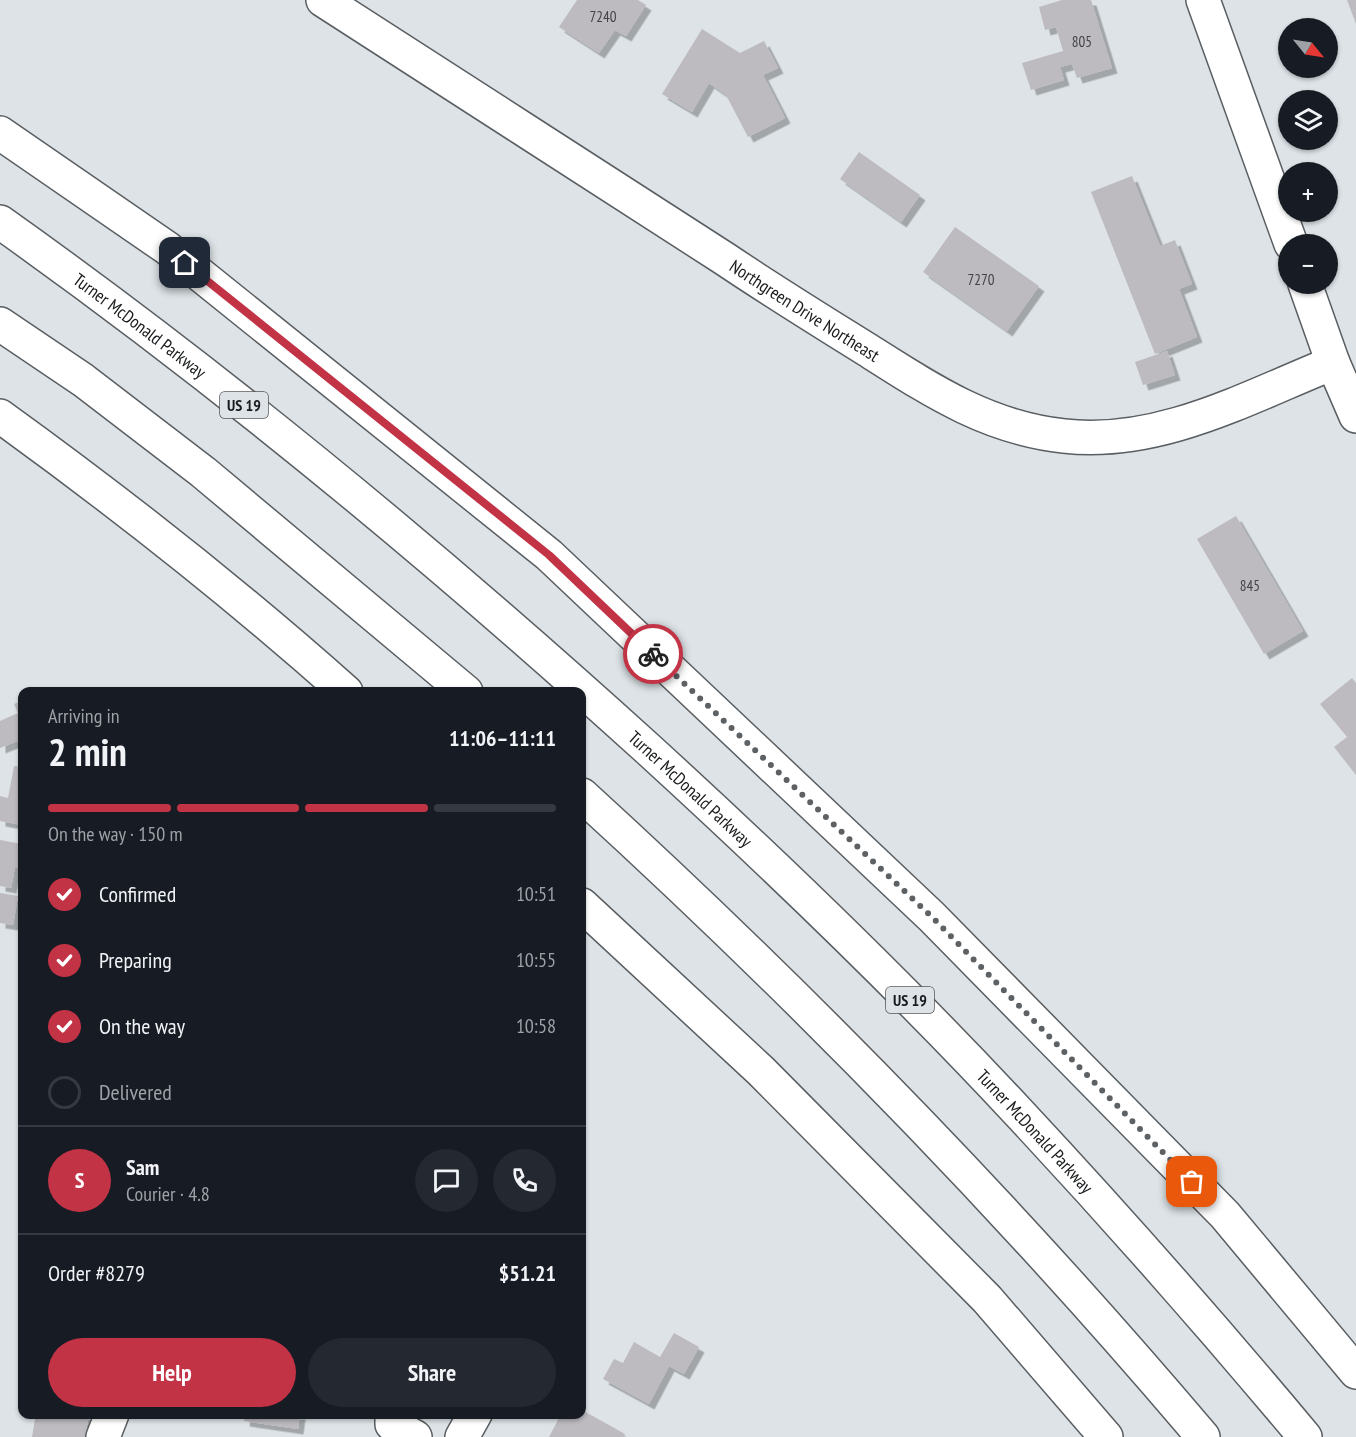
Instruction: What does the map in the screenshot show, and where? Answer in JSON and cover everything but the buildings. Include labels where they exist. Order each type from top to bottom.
[{"type":"main road","name":"Northgreen Drive Northeast","points":[[323,0],[798,307],[944,398],[990,419],[1025,430],[1065,436],[1100,438],[1140,434],[1194,419],[1333,363]]},
{"type":"main road","points":[[1203,0],[1287,234]]},
{"type":"main road","points":[[0,133],[167,249],[549,555],[932,917],[1225,1215],[1356,1372]]},
{"type":"main road","name":"Turner McDonald Parkway","points":[[0,222],[233,396],[479,599],[577,687]]},
{"type":"main road","points":[[1309,294],[1333,363],[1356,416]]},
{"type":"main road","points":[[0,324],[83,380],[203,472],[460,687]]},
{"type":"main road","points":[[0,416],[275,629],[340,687]]},
{"type":"main road","name":"Turner McDonald Parkway","points":[[586,695],[699,796],[907,997],[1017,1111],[1196,1308],[1305,1437]]},
{"type":"main road","points":[[586,799],[755,957],[960,1165],[1063,1276],[1203,1437]]},
{"type":"main road","points":[[586,909],[762,1071],[970,1282],[1106,1437]]},
{"type":"main road","points":[[103,1437],[110,1419]]},
{"type":"main road","points":[[392,1419],[393,1424],[416,1437]]},
{"type":"main road","points":[[462,1437],[472,1419]]},
{"type":"way so far","points":[[653,654],[932,917],[1192,1182]]},
{"type":"route","points":[[185,263],[549,555],[653,654]]}]
